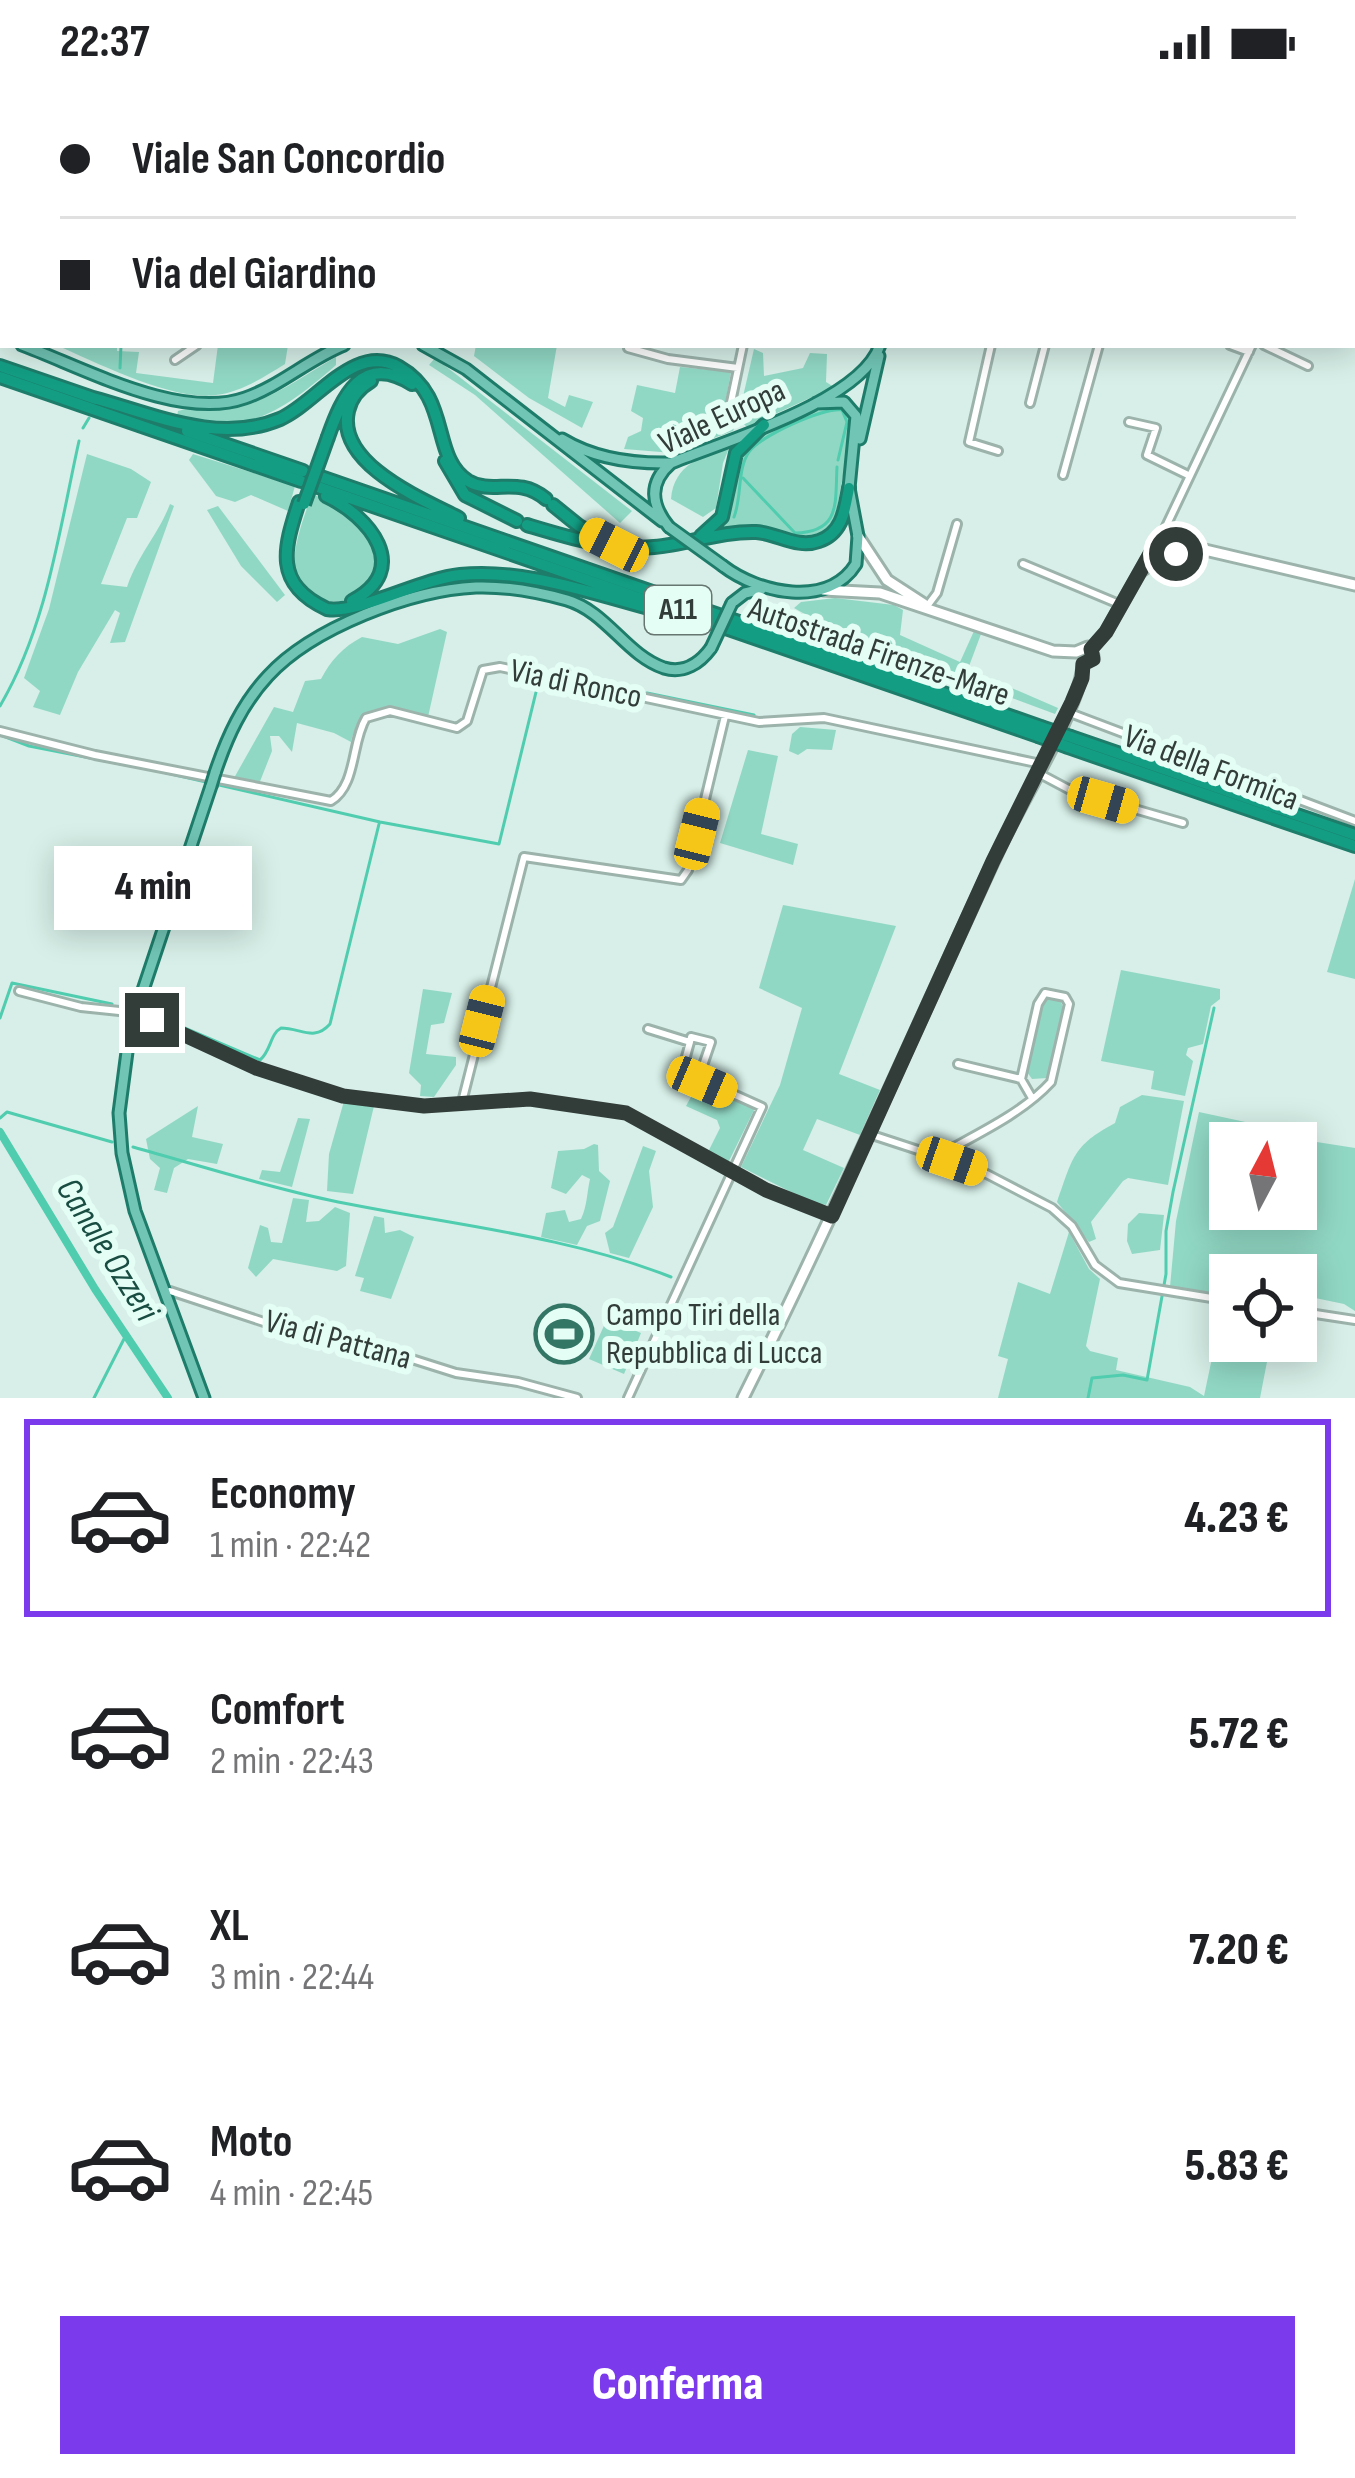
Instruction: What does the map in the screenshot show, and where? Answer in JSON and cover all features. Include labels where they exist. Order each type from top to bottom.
[{"type":"highway","points":[[93,398],[200,428],[238,429],[284,417],[363,364],[385,362],[424,399],[446,465],[459,489],[478,505],[567,537],[614,545],[649,548],[750,532],[798,543],[818,542],[840,525],[849,488]]},
{"type":"highway","points":[[0,366],[301,479],[0,377]]},
{"type":"highway","points":[[400,374],[373,380],[356,393],[347,421],[355,447],[394,483],[494,536]]},
{"type":"highway","points":[[614,545],[522,485],[478,485],[464,477],[451,459],[429,393],[400,374],[376,375],[354,384],[325,436],[290,547],[289,570],[321,608],[341,611],[425,582],[486,574],[710,622]]},
{"type":"highway","points":[[675,544],[708,533],[722,517],[736,453],[764,425]]},
{"type":"highway","points":[[309,597],[329,604],[357,599],[373,586],[382,560],[377,539],[363,520],[318,485]]},
{"type":"highway","name":"Autostrada Firenze-Mare","points":[[318,485],[494,536],[1040,732]]},
{"type":"highway","name":"Autostrada Firenze-Mare","points":[[318,485],[710,622],[1355,835]]},
{"type":"highway","name":"Autostrada Firenze-Mare","points":[[1070,742],[1355,846]]},
{"type":"main road","points":[[30,348],[165,398],[204,404],[245,398],[338,348]]},
{"type":"main road","points":[[429,348],[458,363],[668,526]]},
{"type":"main road","name":"Viale Europa","points":[[878,348],[861,376],[816,403],[671,463],[658,476],[656,508],[668,526],[726,569],[768,588],[880,593],[1053,651],[1076,652]]},
{"type":"main road","name":"Viale Europa","points":[[853,460],[876,379],[880,348]]},
{"type":"main road","name":"Viale Europa","points":[[816,403],[840,401],[853,411],[856,433],[849,488],[858,536],[887,580],[945,614]]},
{"type":"main road","points":[[541,428],[583,451],[605,457],[671,463]]},
{"type":"main road","points":[[818,590],[851,573],[859,556],[858,536]]},
{"type":"main road","points":[[1157,543],[1355,585]]},
{"type":"main road","points":[[1157,543],[1156,557],[1163,561]]},
{"type":"main road","points":[[1091,649],[1106,632],[1157,543]]},
{"type":"main road","points":[[1140,572],[1163,561],[1176,548]]},
{"type":"main road","points":[[203,1395],[135,1211],[119,1113],[130,1029],[215,772],[241,711],[286,659],[347,623],[431,594],[497,587],[569,601],[603,619],[651,662],[669,669],[690,667],[711,648],[732,603],[734,586],[726,569]]},
{"type":"main road","points":[[732,603],[745,593],[768,588]]},
{"type":"main road","points":[[1083,664],[1076,652],[1082,647],[1091,649]]},
{"type":"main road","points":[[1083,664],[1093,659],[1091,649]]},
{"type":"main road","points":[[743,1398],[1067,712],[1083,664]]},
{"type":"street","points":[[175,360],[193,348]]},
{"type":"street","points":[[628,348],[668,359],[738,368]]},
{"type":"street","points":[[730,407],[741,348]]},
{"type":"street","points":[[991,348],[969,442],[998,452]]},
{"type":"street","points":[[1030,404],[1044,348]]},
{"type":"street","points":[[1063,475],[1098,348]]},
{"type":"street","points":[[1157,543],[1250,348]]},
{"type":"street","points":[[1270,348],[1308,367]]},
{"type":"street","points":[[1130,422],[1156,428],[1148,455],[1188,475]]},
{"type":"street","points":[[928,605],[937,592],[957,524]]},
{"type":"street","points":[[1023,564],[1121,605]]},
{"type":"street","name":"Via di Ronco","points":[[0,731],[33,742],[332,801],[341,795],[366,718],[389,711],[457,728],[467,722],[483,670],[491,668],[759,722],[824,718],[1039,768],[1072,791],[1184,823]]},
{"type":"street","name":"Via della Formica","points":[[1067,712],[1355,821]]},
{"type":"street","points":[[462,1102],[521,862],[530,855],[681,880],[688,869],[725,716]]},
{"type":"street","points":[[19,991],[81,1007],[129,1012]]},
{"type":"street","points":[[936,1156],[1032,1098],[1051,1082],[1069,1004],[1065,997],[1045,993],[1040,999],[1021,1078],[1032,1098]]},
{"type":"street","points":[[142,1016],[256,1068],[343,1096],[401,1105],[530,1099],[626,1113],[795,1203],[832,1216]]},
{"type":"street","points":[[648,1029],[690,1042]]},
{"type":"street","points":[[628,1398],[762,1107],[682,1072],[692,1036],[711,1042],[698,1078]]},
{"type":"street","points":[[958,1064],[1021,1078]]},
{"type":"street","points":[[869,1134],[1004,1181],[1052,1208],[1072,1226],[1094,1265],[1106,1276],[1156,1292],[1209,1298]]},
{"type":"street","name":"Via di Pattana","points":[[170,1291],[297,1333],[578,1398]]},
{"type":"street","points":[[1317,1314],[1355,1320]]},
{"type":"green space","points":[[63,348],[139,352],[136,373],[213,383],[218,348],[288,348],[285,364],[261,379],[216,395],[178,392]]},
{"type":"green space","points":[[475,348],[556,348],[548,398],[565,407],[569,395],[593,402],[582,428],[529,398],[474,356]]},
{"type":"green space","points":[[754,349],[763,353],[764,376],[803,368],[810,353],[827,354],[826,382],[834,387],[747,427],[738,419],[733,431],[673,453],[624,449],[628,437],[641,431],[643,418],[631,411],[637,385],[675,393],[680,367],[731,372],[723,415],[738,418]]},
{"type":"green space","points":[[336,357],[336,365],[318,380],[263,416],[223,424],[177,416],[186,409],[236,407],[256,401]]},
{"type":"green space","points":[[435,358],[632,511],[620,523],[475,395],[429,365]]},
{"type":"green space","points":[[837,407],[853,423],[834,524],[807,537],[760,528],[720,533],[731,507],[733,477],[742,450],[761,434],[820,409]]},
{"type":"green space","points":[[731,443],[716,508],[703,517],[671,499],[684,470]]},
{"type":"green space","points":[[87,454],[131,469],[151,482],[137,518],[127,518],[101,584],[127,587],[170,504],[174,506],[125,642],[110,643],[120,613],[115,610],[78,672],[60,715],[33,707],[40,691],[24,678],[49,609]]},
{"type":"green space","points":[[193,454],[295,486],[288,511],[251,495],[235,502],[216,496],[189,460]]},
{"type":"green space","points":[[312,494],[351,517],[379,553],[372,581],[349,600],[323,601],[297,583],[295,549]]},
{"type":"green space","points":[[218,506],[285,595],[277,602],[241,566],[207,510]]},
{"type":"green space","points":[[835,598],[894,605],[903,610],[900,635],[960,662],[974,631],[981,634],[968,669],[1058,708],[1055,714],[842,635],[794,608],[801,602]]},
{"type":"green space","points":[[440,629],[447,632],[428,717],[380,709],[362,719],[351,742],[297,723],[292,752],[279,736],[270,736],[272,751],[259,784],[234,778],[274,707],[293,712],[305,681],[321,679],[349,645],[362,637],[398,644]]},
{"type":"green space","points":[[800,727],[836,730],[832,750],[807,749],[798,755],[789,751],[792,734]]},
{"type":"green space","points":[[748,750],[778,756],[761,834],[798,844],[793,865],[720,843]]},
{"type":"green space","points":[[1355,879],[1355,979],[1327,972]]},
{"type":"green space","points":[[783,905],[896,926],[839,1074],[880,1090],[860,1135],[817,1119],[803,1150],[844,1168],[826,1205],[741,1167],[780,1085],[802,1008],[759,988]]},
{"type":"green space","points":[[1121,970],[1220,989],[1203,1044],[1188,1048],[1186,1055],[1193,1061],[1185,1096],[1151,1089],[1154,1071],[1101,1061]]},
{"type":"green space","points":[[423,989],[452,993],[444,1023],[431,1025],[426,1054],[456,1057],[456,1065],[434,1097],[420,1096],[421,1085],[409,1073]]},
{"type":"green space","points":[[1059,999],[1064,1008],[1047,1078],[1032,1079],[1027,1072],[1042,1005]]},
{"type":"green space","points":[[697,1086],[751,1104],[754,1110],[728,1163],[708,1152],[720,1128],[717,1120],[686,1106]]},
{"type":"green space","points":[[1142,1095],[1184,1101],[1168,1185],[1123,1181],[1091,1222],[1096,1239],[1089,1242],[1057,1202],[1067,1174],[1082,1147],[1115,1123],[1120,1107]]},
{"type":"green space","points":[[344,1101],[374,1106],[353,1194],[327,1191],[329,1154]]},
{"type":"green space","points":[[198,1106],[192,1137],[223,1144],[217,1164],[188,1159],[174,1168],[167,1193],[154,1190],[160,1168],[150,1159],[146,1139]]},
{"type":"green space","points":[[1199,1112],[1245,1122],[1209,1122],[1209,1230],[1317,1230],[1317,1142],[1355,1148],[1355,1311],[1317,1298],[1317,1254],[1209,1254],[1209,1294],[1170,1287],[1176,1221]]},
{"type":"green space","points":[[298,1118],[310,1119],[292,1187],[259,1179],[262,1170],[280,1172]]},
{"type":"green space","points":[[598,1145],[599,1171],[610,1181],[600,1221],[587,1226],[577,1245],[541,1237],[546,1213],[565,1210],[569,1222],[581,1219],[586,1204],[590,1179],[582,1175],[566,1194],[551,1188],[558,1151]]},
{"type":"green space","points":[[643,1146],[656,1151],[649,1171],[653,1207],[629,1258],[610,1253],[605,1233],[613,1227]]},
{"type":"green space","points":[[293,1198],[309,1200],[306,1222],[319,1221],[335,1207],[350,1213],[346,1266],[337,1271],[273,1259],[256,1277],[248,1268],[260,1225],[268,1228],[271,1242],[282,1243]]},
{"type":"green space","points":[[1139,1213],[1164,1215],[1160,1250],[1132,1254],[1128,1224]]},
{"type":"green space","points":[[374,1216],[384,1218],[385,1233],[400,1230],[414,1237],[391,1299],[360,1291],[364,1278],[355,1276]]},
{"type":"green space","points":[[1069,1232],[1089,1269],[1100,1279],[1086,1346],[1090,1351],[1118,1358],[1116,1370],[1190,1387],[1204,1396],[1211,1362],[1267,1362],[1260,1398],[998,1398],[1008,1359],[998,1356],[1018,1282],[1050,1294]]},
{"type":"green space","points":[[607,1319],[641,1333],[624,1374],[589,1359]]},
{"type":"waterway","points":[[120,368],[121,348]]},
{"type":"waterway","points":[[734,517],[745,459],[755,445],[779,431],[821,413],[842,410],[847,422],[838,460]]},
{"type":"waterway","points":[[83,428],[89,418]]},
{"type":"waterway","points":[[0,706],[40,611],[79,441]]},
{"type":"waterway","points":[[743,478],[795,533],[828,521],[837,467]]},
{"type":"waterway","points":[[158,771],[499,844],[537,688],[597,694]]},
{"type":"waterway","points":[[647,693],[754,715]]},
{"type":"waterway","points":[[0,735],[29,746],[131,766]]},
{"type":"waterway","points":[[152,1014],[260,1060],[281,1028],[313,1033],[330,1024],[379,824]]},
{"type":"waterway","points":[[0,1018],[12,983],[112,1004]]},
{"type":"waterway","points":[[1088,1398],[1092,1378],[1123,1375],[1147,1380],[1166,1274],[1166,1231],[1173,1192],[1214,1008]]},
{"type":"waterway","points":[[0,1118],[7,1112],[112,1142]]},
{"type":"waterway","name":"Canale Ozzeri","points":[[0,1132],[168,1398]]},
{"type":"waterway","points":[[133,1147],[304,1194],[588,1250],[671,1277]]},
{"type":"waterway","points":[[94,1398],[126,1335]]},
{"type":"place","name":"Campo Tiri della Repubblica di Lucca","points":[[564,1334]]},
{"type":"route","points":[[152,1020],[256,1068],[361,1100],[424,1106],[511,1098],[626,1113],[766,1190],[832,1216],[993,861],[1072,702],[1083,664],[1093,659],[1091,649],[1106,632],[1154,547],[1156,557],[1163,561],[1176,554]]}]
